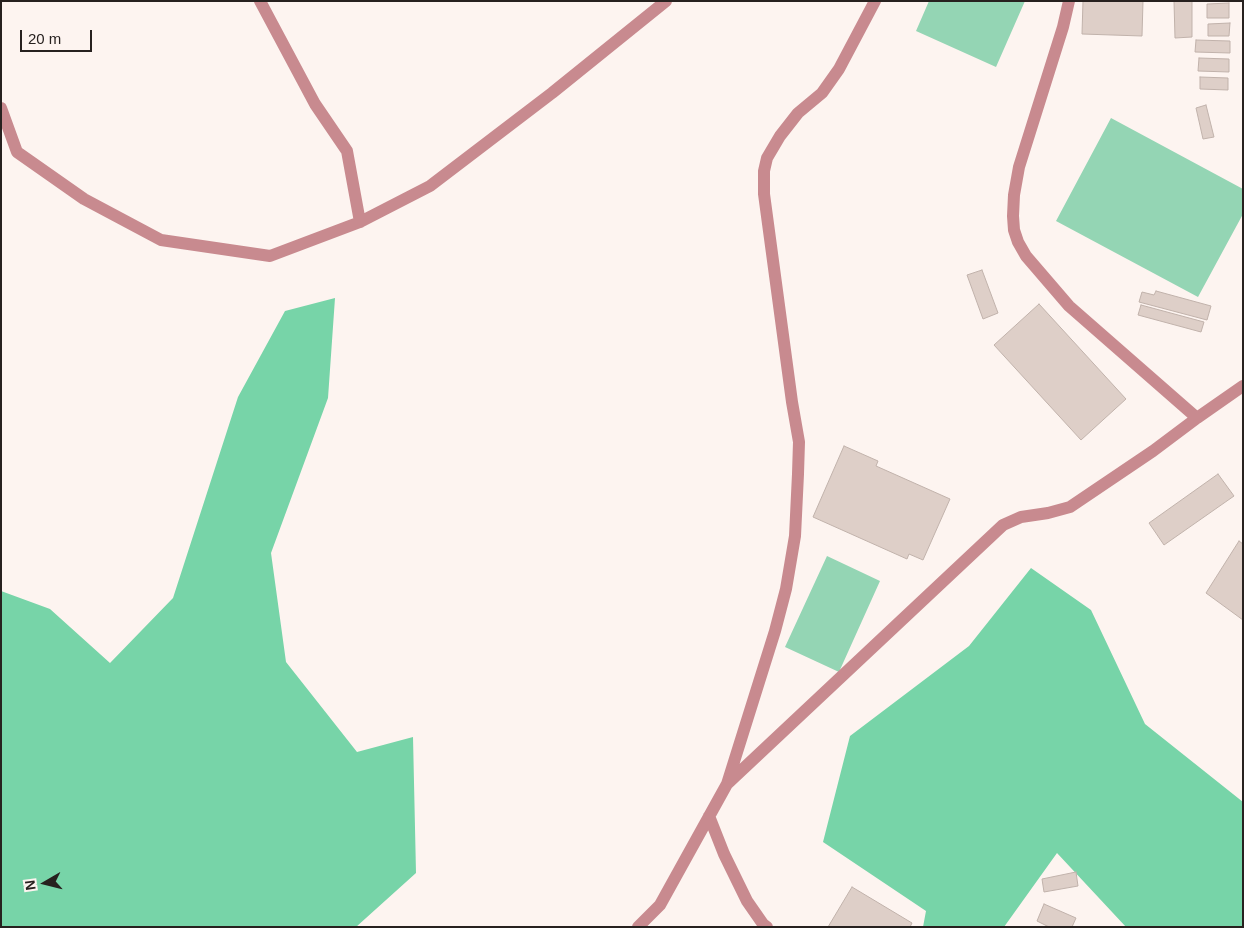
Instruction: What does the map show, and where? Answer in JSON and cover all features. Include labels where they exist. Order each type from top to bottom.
[{"type":"street","points":[[260,1],[315,104],[348,151],[360,222]]},
{"type":"street","points":[[1,108],[17,152],[84,199],[161,240],[270,256],[360,222],[430,186],[552,94],[666,1]]},
{"type":"street","points":[[638,927],[660,905],[727,784],[775,631],[786,588],[794,536],[799,442],[764,194],[767,158],[780,136],[798,113],[822,93],[838,69],[875,1]]},
{"type":"street","points":[[1069,1],[1063,27],[1019,167],[1014,195],[1014,230],[1026,256],[1069,306],[1197,418]]},
{"type":"street","points":[[727,784],[1003,525],[1021,517],[1048,513],[1070,506],[1153,451],[1243,386]]},
{"type":"street","points":[[709,816],[724,854],[747,901],[767,927]]},
{"type":"green space","points":[[929,1],[1025,1],[996,67],[916,31]]},
{"type":"green space","points":[[1111,118],[1243,189],[1243,214],[1198,297],[1056,221]]},
{"type":"green space","points":[[335,298],[328,398],[271,553],[286,662],[357,752],[413,737],[416,873],[356,927],[1,927],[1,591],[50,609],[110,663],[173,598],[238,397],[285,311]]},
{"type":"green space","points":[[827,556],[880,581],[839,672],[785,647]]},
{"type":"green space","points":[[1031,568],[1091,610],[1145,724],[1243,802],[1243,927],[1126,927],[1057,853],[1004,927],[923,927],[926,911],[823,842],[850,736],[969,646]]},
{"type":"building","points":[[1083,1],[1143,1],[1142,36],[1082,34]]},
{"type":"building","points":[[1174,1],[1192,1],[1192,37],[1175,38]]},
{"type":"building","points":[[1229,3],[1229,18],[1207,18],[1207,4]]},
{"type":"building","points":[[1230,23],[1229,36],[1208,36],[1208,24]]},
{"type":"building","points":[[1196,40],[1230,41],[1230,53],[1195,52]]},
{"type":"building","points":[[1199,58],[1229,59],[1229,72],[1198,71]]},
{"type":"building","points":[[1200,77],[1228,78],[1228,90],[1200,89]]},
{"type":"building","points":[[1206,105],[1214,137],[1203,139],[1196,108]]},
{"type":"building","points":[[982,270],[998,313],[983,319],[967,275]]},
{"type":"building","points":[[1156,291],[1211,306],[1207,320],[1139,302],[1142,292],[1154,295]]},
{"type":"building","points":[[1039,304],[1126,399],[1081,440],[994,345]]},
{"type":"building","points":[[1141,305],[1204,322],[1201,332],[1138,315]]},
{"type":"building","points":[[844,446],[878,461],[876,466],[950,499],[923,560],[909,554],[907,559],[813,517]]},
{"type":"building","points":[[1218,474],[1234,496],[1164,545],[1149,523]]},
{"type":"building","points":[[1239,541],[1243,544],[1243,620],[1206,593]]},
{"type":"building","points":[[1076,872],[1078,886],[1044,892],[1042,879]]},
{"type":"building","points":[[852,887],[912,923],[910,927],[828,927]]},
{"type":"building","points":[[1044,904],[1076,918],[1072,927],[1049,927],[1037,921]]}]
